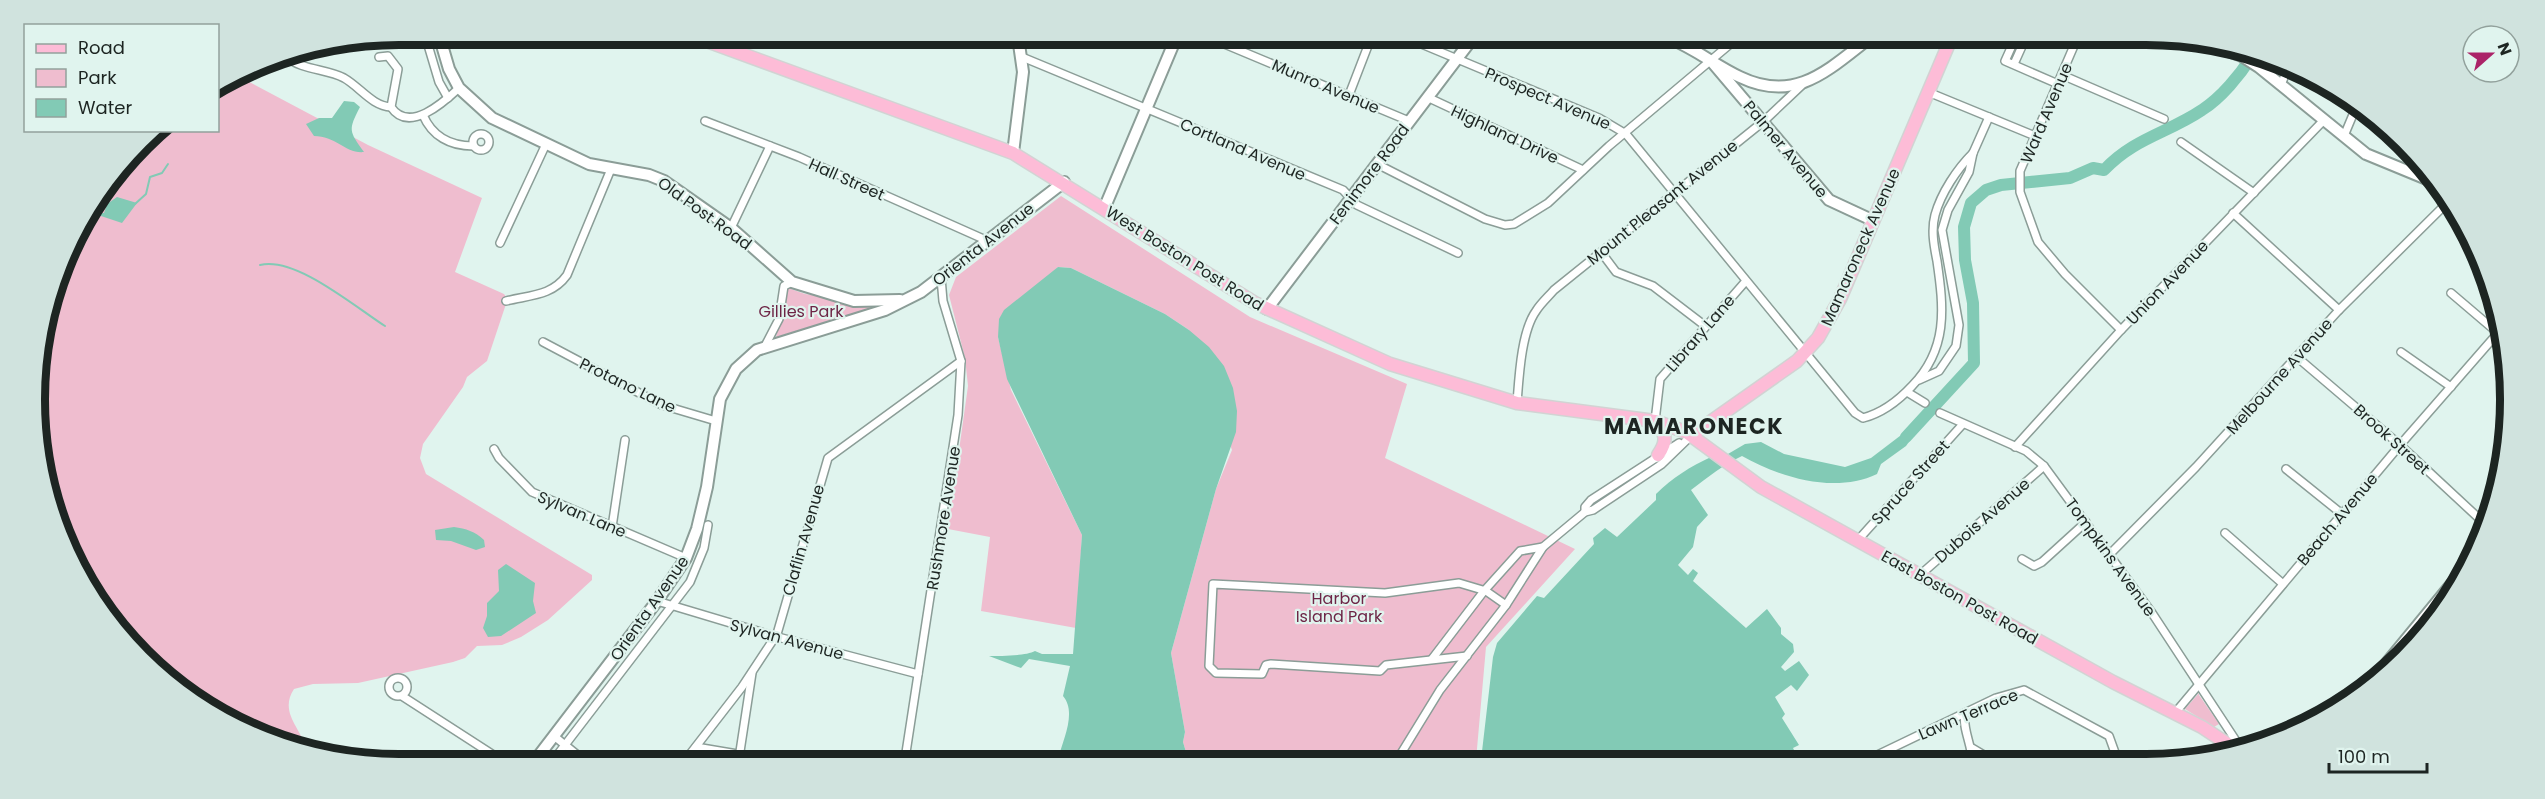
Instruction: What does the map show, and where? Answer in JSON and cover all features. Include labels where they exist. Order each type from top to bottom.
[{"type":"main road","name":"West Boston Post Road","points":[[718,45],[1013,153],[1064,182],[1233,291],[1267,309],[1390,364],[1517,403],[1655,421],[1692,435]]},
{"type":"main road","name":"Mamaroneck Avenue","points":[[1692,435],[1782,374],[1818,338],[1840,299],[1948,45]]},
{"type":"main road","points":[[1655,421],[1664,433],[1666,443],[1658,455]]},
{"type":"main road","name":"East Boston Post Road","points":[[1692,435],[1761,487],[2175,713],[2227,744]]},
{"type":"street","points":[[428,45],[442,91],[448,98]]},
{"type":"street","name":"Old Post Road","points":[[442,45],[449,69],[459,88],[492,118],[589,164],[649,175],[664,181],[731,228],[792,282],[854,301],[909,298]]},
{"type":"street","points":[[1013,153],[1022,57],[1020,45]]},
{"type":"street","points":[[1104,209],[1173,45]]},
{"type":"street","name":"Munro Avenue","points":[[1227,45],[1409,121]]},
{"type":"street","points":[[1349,95],[1368,45]]},
{"type":"street","name":"Prospect Avenue","points":[[1423,45],[1599,118],[1626,134],[1745,282],[1855,413],[1863,418],[1885,409],[1907,392]]},
{"type":"street","name":"Fenimore Road","points":[[1267,309],[1467,45]]},
{"type":"street","name":"Palmer Avenue","points":[[1684,45],[1700,52],[1712,62],[1832,202],[1872,220]]},
{"type":"street","points":[[1377,164],[1485,219],[1505,225],[1514,224],[1532,215],[1730,45]]},
{"type":"street","name":"Mount Pleasant Avenue","points":[[1517,403],[1520,369],[1534,312],[1554,290],[1764,121],[1803,84],[1822,75],[1861,45]]},
{"type":"street","points":[[2012,45],[2005,61],[2058,84]]},
{"type":"street","points":[[2014,64],[2023,45]]},
{"type":"street","name":"Ward Avenue","points":[[2074,45],[2020,176],[2020,192],[2038,242],[2121,330]]},
{"type":"street","points":[[379,57],[388,56],[398,69],[391,107]]},
{"type":"street","name":"Cortland Avenue","points":[[1022,57],[1343,190],[1357,205],[1458,253]]},
{"type":"street","points":[[2250,61],[2366,154],[2421,177]]},
{"type":"street","points":[[294,62],[339,76],[377,103],[391,107],[402,116],[423,115],[459,88]]},
{"type":"street","name":"Palmer Avenue","points":[[1712,62],[1758,84],[1789,87],[1803,84]]},
{"type":"street","points":[[2281,85],[2285,74]]},
{"type":"street","points":[[2062,75],[2164,119]]},
{"type":"street","points":[[1928,92],[2035,136]]},
{"type":"street","name":"Highland Drive","points":[[1428,98],[1583,170]]},
{"type":"street","points":[[2344,136],[2354,113]]},
{"type":"street","points":[[423,115],[433,131],[444,139],[461,146],[473,146]]},
{"type":"street","points":[[1925,403],[1907,392],[1919,380],[1940,343],[1942,327],[1933,233],[1935,215],[1947,190],[1972,153],[1989,117]]},
{"type":"street","name":"Union Avenue","points":[[2015,447],[2121,330],[2324,120]]},
{"type":"street","name":"Hall Street","points":[[705,121],[770,146],[988,241]]},
{"type":"street","points":[[2181,142],[2254,193]]},
{"type":"street","points":[[500,243],[546,144]]},
{"type":"street","points":[[731,228],[770,146]]},
{"type":"street","points":[[1919,380],[1939,371],[1946,364],[1957,339],[1959,325],[1942,230],[1948,210],[1969,172],[1972,153]]},
{"type":"street","points":[[506,302],[543,293],[561,283],[567,275],[611,169]]},
{"type":"street","name":"Orienta Avenue","points":[[540,754],[657,601],[686,558],[697,529],[706,493],[720,399],[736,369],[745,359],[764,348],[885,310],[909,298],[941,278],[1064,182]]},
{"type":"street","name":"Melbourne Avenue","points":[[2109,555],[2298,358],[2339,310],[2443,207]]},
{"type":"street","points":[[2233,213],[2339,310]]},
{"type":"street","points":[[1601,252],[1616,272],[1653,286],[1704,325]]},
{"type":"street","name":"Rushmore Avenue","points":[[906,754],[958,415],[960,361],[943,301],[941,278]]},
{"type":"street","name":"Orienta Avenue","points":[[764,348],[779,319],[784,286],[792,282]]},
{"type":"street","name":"Library Lane","points":[[1655,421],[1660,379],[1704,325],[1745,282]]},
{"type":"street","points":[[2451,293],[2491,323]]},
{"type":"street","name":"Beach Avenue","points":[[2175,713],[2400,445],[2494,338]]},
{"type":"street","name":"Protano Lane","points":[[543,342],[662,405],[716,421]]},
{"type":"street","points":[[2401,352],[2451,387]]},
{"type":"street","name":"Brook Street","points":[[2298,358],[2400,445],[2479,518]]},
{"type":"street","name":"Claflin Avenue","points":[[690,754],[753,671],[774,636],[828,458],[960,361]]},
{"type":"street","name":"Tompkins Avenue","points":[[1940,413],[1962,425],[2026,451],[2044,466],[2200,685],[2237,742]]},
{"type":"street","name":"Spruce Street","points":[[1858,540],[1962,425]]},
{"type":"street","points":[[1585,512],[1585,507],[1591,500],[1692,435]]},
{"type":"street","points":[[1401,754],[1440,690],[1506,605],[1544,547],[1585,512],[1593,510],[1662,464],[1692,435]]},
{"type":"street","points":[[612,526],[625,440]]},
{"type":"street","name":"Sylvan Lane","points":[[494,448],[499,458],[532,492],[686,558]]},
{"type":"street","name":"Dubois Avenue","points":[[1920,575],[2044,466]]},
{"type":"street","points":[[2286,469],[2342,514]]},
{"type":"street","points":[[2022,559],[2034,566],[2042,562],[2086,522]]},
{"type":"street","name":"Orienta Avenue","points":[[558,754],[673,607],[697,568],[708,525]]},
{"type":"street","points":[[2225,533],[2283,584]]},
{"type":"street","points":[[1432,659],[1484,591],[1520,551],[1544,547]]},
{"type":"street","points":[[1467,656],[1386,664],[1380,671],[1271,664],[1266,665],[1262,674],[1216,673],[1209,666],[1213,584],[1385,593],[1459,583],[1484,591],[1506,605]]},
{"type":"street","name":"Sylvan Avenue","points":[[657,601],[774,636],[918,674]]},
{"type":"street","points":[[2408,637],[2430,610]]},
{"type":"street","points":[[606,669],[617,677]]},
{"type":"street","points":[[740,754],[753,671]]},
{"type":"street","name":"Lawn Terrace","points":[[1880,754],[1996,698],[2024,690],[2109,736],[2115,754]]},
{"type":"street","points":[[402,696],[492,754]]},
{"type":"street","points":[[1965,713],[1963,721],[1972,754]]},
{"type":"street","points":[[554,736],[576,754]]},
{"type":"street","points":[[696,747],[727,754]]},
{"type":"street","points":[[1972,748],[1983,754]]},
{"type":"green space","points":[[246,80],[368,145],[482,198],[455,272],[504,294],[507,298],[506,304],[487,361],[467,377],[463,387],[423,444],[420,458],[426,474],[592,575],[592,580],[548,620],[521,637],[502,645],[477,646],[465,658],[453,662],[358,683],[313,684],[294,689],[289,705],[292,719],[304,741],[264,727],[222,707],[166,666],[118,615],[92,577],[72,535],[57,491],[46,423],[48,353],[57,308],[72,264],[92,222],[133,166],[167,132],[219,132],[219,94]]},
{"type":"green space","name":"Harbor Island Park","points":[[1061,196],[1250,317],[1407,384],[1385,458],[1575,549],[1486,647],[1477,754],[1187,754],[1183,742],[1185,732],[1171,653],[1216,489],[1232,450],[1189,330],[1165,314],[1071,268],[1058,267],[998,337],[1011,390],[1082,535],[1076,628],[981,611],[990,537],[948,529],[968,386],[965,358],[949,295],[956,277]]},
{"type":"green space","name":"Gillies Park","points":[[788,288],[805,294],[881,305],[776,337]]},
{"type":"green space","points":[[2199,693],[2219,724],[2214,727],[2185,709]]},
{"type":"water","points":[[344,101],[354,102],[360,107],[353,121],[352,130],[364,152],[358,152],[329,139],[314,136],[306,124],[319,118],[332,118]]},
{"type":"water","points":[[117,197],[137,203],[122,223],[97,215],[104,205],[102,213],[104,213],[107,204]]},
{"type":"water","points":[[1058,267],[1071,268],[1165,314],[1209,347],[1224,366],[1233,388],[1237,411],[1236,432],[1216,489],[1171,653],[1185,732],[1183,742],[1187,754],[1059,754],[1069,718],[1069,710],[1063,696],[1070,666],[1029,659],[1021,668],[989,656],[1020,655],[1035,651],[1042,654],[1073,654],[1082,535],[1007,379],[998,337],[999,319],[1004,310]]},
{"type":"water","points":[[1913,426],[1919,428],[1906,446],[1881,464],[1877,474],[1861,480],[1844,483],[1808,481],[1774,471],[1742,456],[1722,467],[1691,490],[1708,515],[1697,527],[1693,547],[1678,565],[1688,575],[1693,569],[1698,573],[1693,581],[1746,628],[1767,609],[1781,628],[1781,634],[1793,644],[1794,652],[1781,667],[1785,671],[1799,661],[1809,675],[1797,691],[1791,685],[1775,697],[1785,714],[1782,718],[1799,745],[1793,748],[1796,754],[1482,754],[1493,657],[1497,643],[1537,596],[1544,598],[1594,544],[1593,538],[1605,528],[1617,537],[1656,500],[1656,494],[1675,477],[1711,457],[1716,461],[1745,444],[1761,442],[1784,454],[1845,467],[1871,458]]},
{"type":"water","points":[[454,527],[477,534],[484,540],[485,547],[476,550],[451,541],[436,540],[435,530]]},
{"type":"water","points":[[506,564],[535,583],[533,601],[536,613],[501,636],[488,637],[483,628],[487,616],[487,603],[499,591],[498,570]]},
{"type":"waterway","points":[[1906,437],[1974,363],[1973,303],[1965,260],[1964,227],[1971,203],[1986,190],[2001,185],[2070,178],[2093,168],[2104,170],[2127,150],[2209,105],[2230,86],[2249,61]]},
{"type":"waterway","points":[[135,204],[146,194],[150,177],[162,173],[168,164]]},
{"type":"waterway","points":[[260,265],[274,264],[307,275],[385,326]]},
{"type":"district","name":"MAMARONECK","points":[[1694,426]]}]
